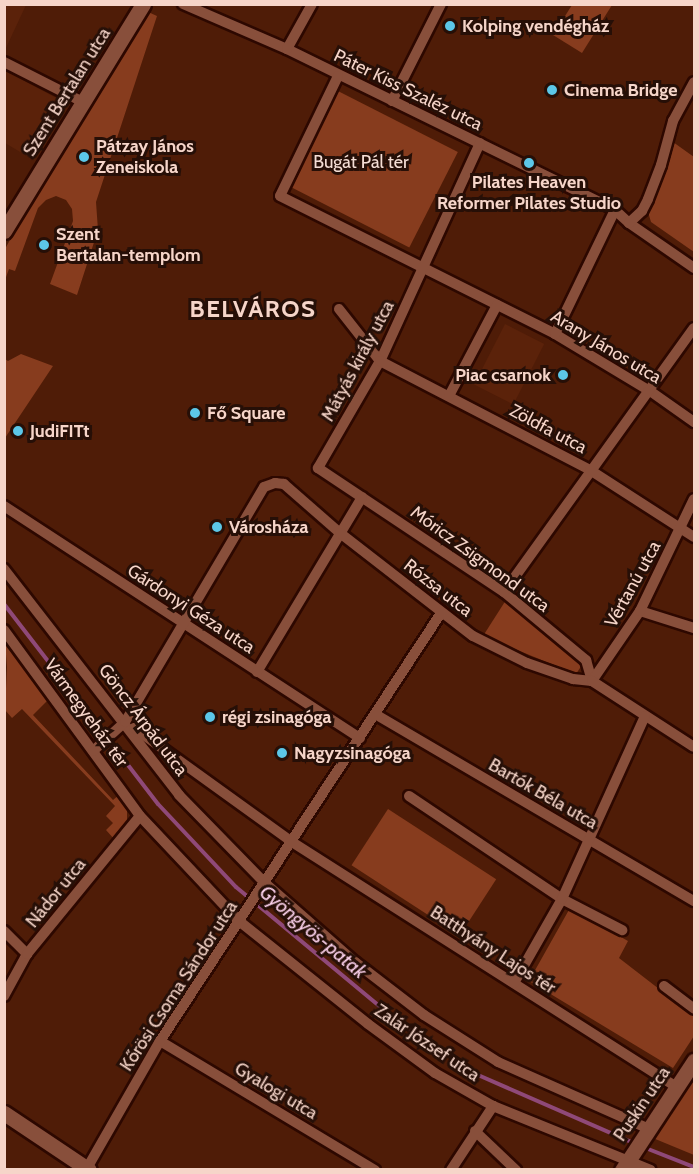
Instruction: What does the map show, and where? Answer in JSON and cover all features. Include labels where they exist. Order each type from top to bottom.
[{"type":"main road","name":"Szent Bertalan utca","points":[[4,231],[143,4]]},
{"type":"main road","name":"Puskin utca","points":[[626,1162],[694,1061]]},
{"type":"main road","points":[[4,1113],[87,1169]]},
{"type":"street","name":"Páter Kiss Szaléz utca","points":[[183,4],[287,49],[615,210],[629,223],[694,268]]},
{"type":"street","points":[[287,49],[312,4]]},
{"type":"street","points":[[392,101],[441,4]]},
{"type":"street","points":[[4,62],[83,102]]},
{"type":"street","points":[[338,76],[280,196],[424,267],[480,143]]},
{"type":"street","points":[[629,223],[642,211],[655,182],[672,121],[694,82]]},
{"type":"street","points":[[555,334],[615,210]]},
{"type":"street","name":"Arany János utca","points":[[424,267],[555,334],[650,391],[694,422]]},
{"type":"street","name":"Mátyás király utca","points":[[318,468],[381,361],[424,267]]},
{"type":"street","points":[[449,396],[497,305]]},
{"type":"street","points":[[339,309],[381,361]]},
{"type":"street","points":[[504,592],[694,328]]},
{"type":"street","name":"Zöldfa utca","points":[[381,361],[590,470],[694,537]]},
{"type":"street","name":"Móricz Zsigmond utca","points":[[318,468],[504,592],[586,660],[592,681]]},
{"type":"street","name":"Rózsa utca","points":[[183,623],[264,487],[275,483],[284,484],[340,533],[473,636],[527,663],[573,679],[592,681]]},
{"type":"street","points":[[257,672],[362,497]]},
{"type":"street","name":"Vértanú utca","points":[[592,681],[640,611],[682,529],[694,500]]},
{"type":"street","name":"Gárdonyi Géza utca","points":[[4,506],[360,738]]},
{"type":"street","name":"Göncz Árpád utca","points":[[4,569],[179,795],[264,885]]},
{"type":"street","points":[[640,611],[694,628]]},
{"type":"street","name":"Kőrösi Csoma Sándor utca","points":[[87,1169],[160,1041],[441,613]]},
{"type":"street","points":[[93,751],[124,722],[183,623]]},
{"type":"street","name":"Vármegyeház tér","points":[[4,630],[140,816]]},
{"type":"street","points":[[592,681],[694,747]]},
{"type":"street","name":"Bartók Béla utca","points":[[375,714],[694,901]]},
{"type":"street","points":[[514,983],[562,899],[645,716]]},
{"type":"street","name":"Batthyány Lajos tér","points":[[124,722],[292,842],[676,1087]]},
{"type":"street","points":[[409,796],[562,899],[622,930]]},
{"type":"street","name":"Zalár József utca","points":[[140,816],[242,918],[368,1024],[435,1073],[493,1106],[626,1162],[651,1170]]},
{"type":"street","name":"Nádor utca","points":[[4,996],[27,954],[140,816]]},
{"type":"street","points":[[264,885],[355,962],[424,1015],[498,1062],[648,1130]]},
{"type":"street","points":[[4,931],[27,954]]},
{"type":"street","points":[[664,986],[694,1009]]},
{"type":"street","name":"Gyalogi utca","points":[[160,1041],[375,1170]]},
{"type":"street","points":[[451,1170],[493,1106]]},
{"type":"street","points":[[475,1131],[516,1170]]},
{"type":"shaded area","points":[[4,5],[26,5],[5,50]]},
{"type":"shaded area","points":[[5,70],[67,104],[32,159],[5,143]]},
{"type":"shaded area","points":[[505,324],[544,344],[513,405],[474,385]]},
{"type":"green space","points":[[572,5],[612,5],[582,53],[553,35]]},
{"type":"green space","points":[[146,11],[157,16],[96,202],[98,230],[77,295],[50,284],[73,221],[72,209],[66,200],[56,196],[46,200],[38,208],[15,271],[9,269],[5,280],[5,249],[49,168]]},
{"type":"green space","name":"Bugát Pál tér","points":[[334,89],[458,152],[409,247],[285,184]]},
{"type":"green space","points":[[673,142],[694,157],[694,252],[651,222],[648,212],[659,188]]},
{"type":"green space","points":[[21,354],[53,366],[5,438],[5,359],[8,361]]},
{"type":"green space","points":[[506,600],[582,665],[576,674],[483,636]]},
{"type":"green space","points":[[4,630],[52,696],[33,715],[113,800],[120,794],[127,805],[127,821],[114,839],[106,830],[113,823],[106,816],[115,806],[22,709],[12,718],[5,710],[7,667]]},
{"type":"green space","points":[[388,809],[496,879],[460,935],[352,865]]},
{"type":"green space","points":[[570,908],[628,941],[619,958],[694,1016],[694,1036],[673,1068],[529,981]]},
{"type":"green space","points":[[694,1068],[694,1155],[648,1136]]},
{"type":"waterway","name":"Gyöngyös-patak","points":[[4,604],[158,804],[236,887],[395,1019],[478,1075],[636,1144]]},
{"type":"waterway","name":"Gyöngyös-patak","points":[[643,1147],[694,1167]]},
{"type":"place","name":"Kolping vendégház","points":[[450,26]]},
{"type":"place","name":"Cinema Bridge","points":[[552,90]]},
{"type":"place","name":"Pátzay János Zeneiskola","points":[[84,157]]},
{"type":"place","name":"Pilates Heaven Reformer Pilates Studio","points":[[529,163]]},
{"type":"place","name":"Szent Bertalan-templom","points":[[44,245]]},
{"type":"place","name":"Piac csarnok","points":[[563,375]]},
{"type":"place","name":"Fő Square","points":[[195,413]]},
{"type":"place","name":"JudiFITt","points":[[18,431]]},
{"type":"place","name":"Városháza","points":[[217,527]]},
{"type":"place","name":"régi zsinagóga","points":[[210,717]]},
{"type":"place","name":"Nagyzsinagóga","points":[[282,753]]},
{"type":"district","name":"BELVÁROS","points":[[253,309]]}]
